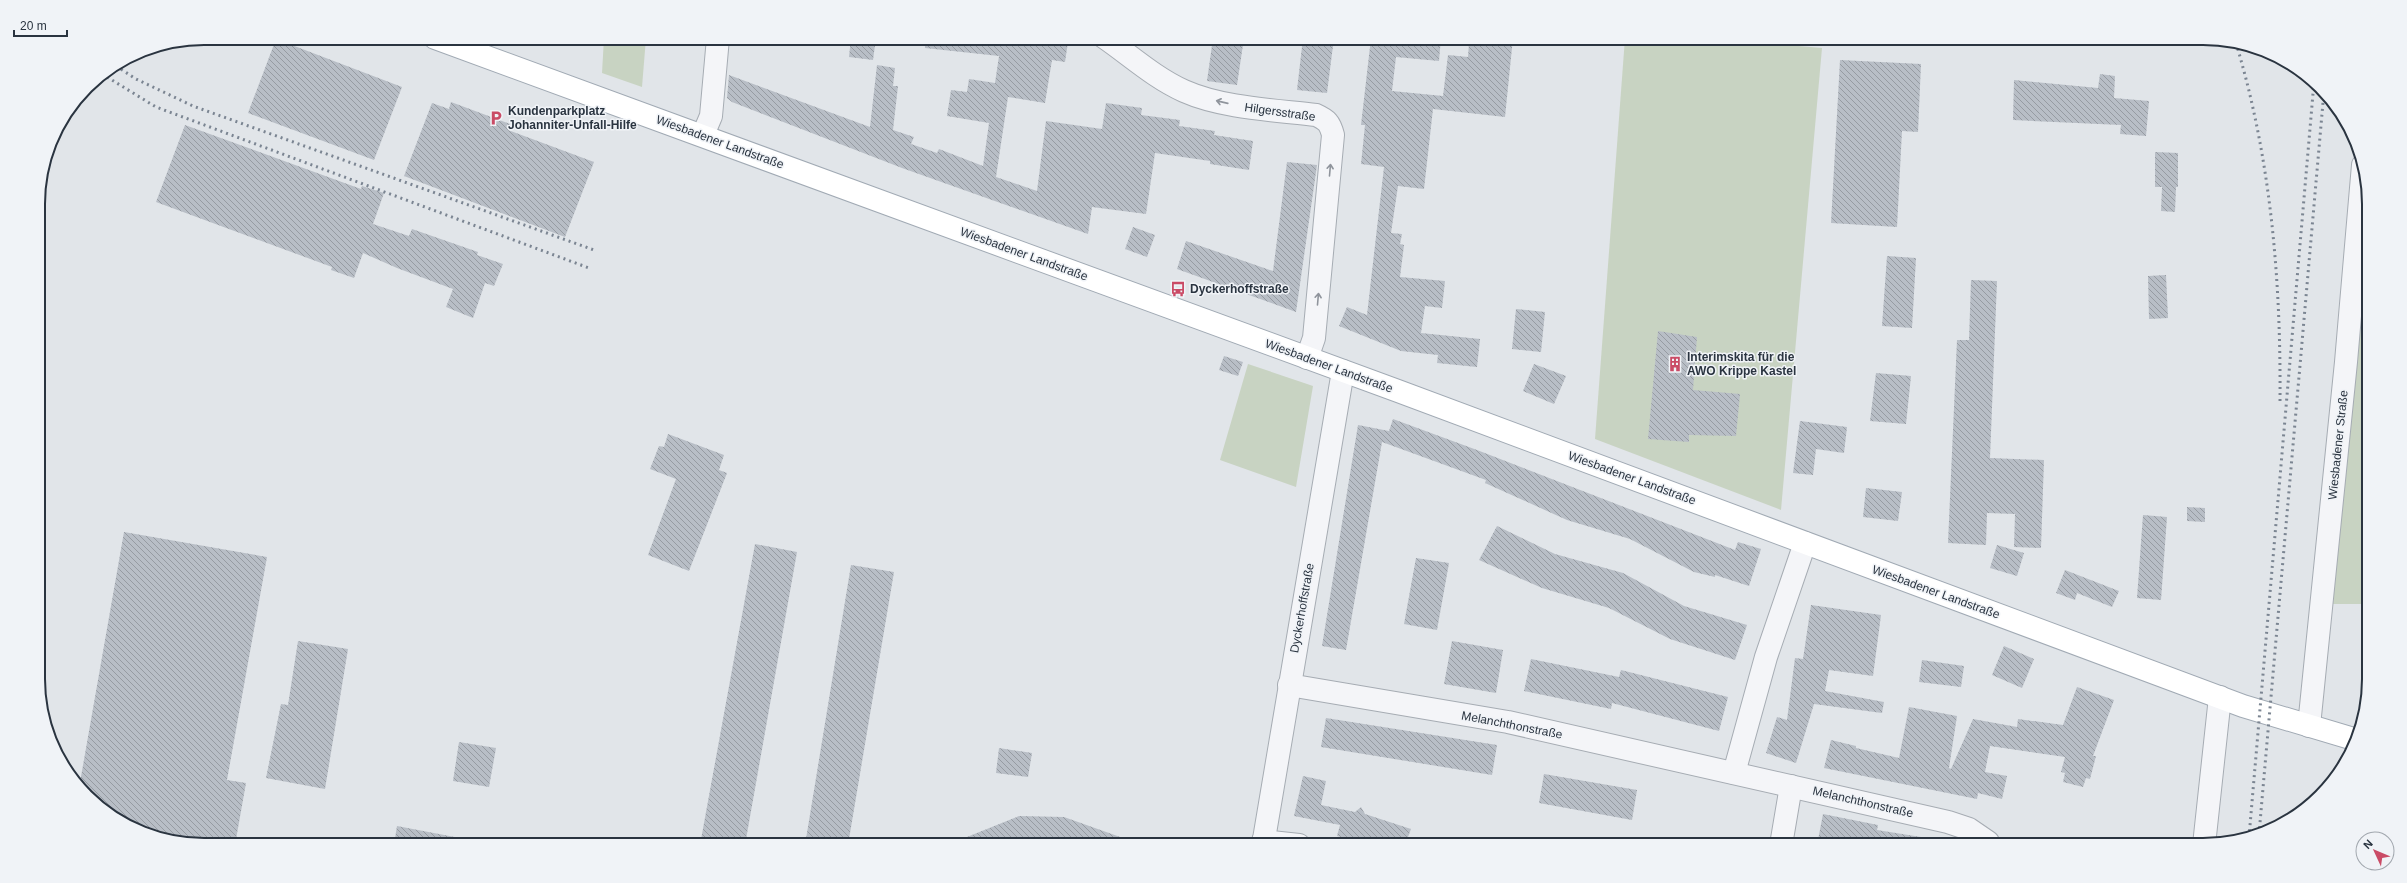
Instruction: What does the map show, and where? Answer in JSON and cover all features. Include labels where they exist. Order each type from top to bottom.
[{"type":"main road","name":"Wiesbadener Landstraße","points":[[454,45],[1343,371],[2220,698],[2310,726]]},
{"type":"main road","points":[[2310,726],[2351,738]]},
{"type":"street","points":[[703,135],[711,116],[717,45]]},
{"type":"street","name":"Hilgersstraße","points":[[1115,45],[1158,76],[1184,91],[1240,106],[1316,115],[1327,120],[1333,135],[1314,338],[1306,358]]},
{"type":"street","name":"Wiesbadener Straße","points":[[2310,726],[2345,370],[2361,185]]},
{"type":"street","name":"Dyckerhoffstraße","points":[[1264,838],[1343,371]]},
{"type":"street","points":[[1734,772],[1769,650],[1805,543]]},
{"type":"street","name":"Melanchthonstraße","points":[[1289,685],[1508,722],[1734,772],[1948,822],[1969,829],[1982,838]]},
{"type":"street","points":[[2205,838],[2220,698]]},
{"type":"street","points":[[1782,838],[1791,786]]},
{"type":"green space","points":[[604,45],[645,45],[642,87],[602,73]]},
{"type":"green space","points":[[1624,45],[1786,45],[1822,48],[1781,510],[1595,439]]},
{"type":"green space","points":[[2362,267],[2362,604],[2333,604]]},
{"type":"green space","points":[[1248,364],[1313,386],[1296,487],[1220,460]]},
{"type":"building","points":[[274,45],[292,45],[402,87],[374,160],[248,113]]},
{"type":"building","points":[[850,45],[875,45],[873,60],[849,57]]},
{"type":"building","points":[[925,45],[1068,45],[1065,62],[1052,60],[1045,103],[1008,97],[996,177],[1037,191],[1046,121],[1102,129],[1106,103],[1142,108],[1141,115],[1180,120],[1179,126],[1215,131],[1214,135],[1253,141],[1249,170],[1210,164],[1210,161],[1155,153],[1146,214],[1092,207],[1088,234],[902,168],[732,102],[727,98],[729,75],[870,127],[877,65],[895,68],[893,86],[898,86],[893,130],[914,137],[911,144],[937,153],[939,149],[983,166],[989,123],[947,116],[951,90],[967,92],[969,79],[995,83],[999,56],[925,48]]},
{"type":"building","points":[[1212,45],[1243,45],[1237,85],[1207,81]]},
{"type":"building","points":[[1302,45],[1333,45],[1327,93],[1297,90]]},
{"type":"building","points":[[1370,45],[1440,45],[1439,61],[1396,57],[1392,91],[1443,96],[1448,55],[1468,57],[1469,45],[1512,45],[1505,117],[1433,109],[1424,189],[1398,186],[1391,233],[1402,234],[1400,244],[1404,245],[1400,277],[1445,281],[1442,308],[1425,306],[1421,333],[1480,339],[1477,367],[1437,363],[1438,355],[1401,351],[1339,326],[1347,307],[1367,315],[1384,167],[1361,164],[1365,125],[1361,125]]},
{"type":"building","points":[[1840,60],[1921,64],[1918,132],[1902,131],[1897,227],[1831,223]]},
{"type":"building","points":[[2100,74],[2115,76],[2114,98],[2149,101],[2146,136],[2120,134],[2121,125],[2013,120],[2014,80],[2098,88]]},
{"type":"building","points":[[451,102],[510,124],[508,130],[594,162],[565,237],[404,176],[432,103],[449,109]]},
{"type":"building","points":[[185,125],[361,189],[362,186],[384,193],[373,224],[409,236],[412,229],[478,252],[477,255],[503,264],[494,286],[485,283],[473,318],[446,307],[453,289],[397,268],[363,253],[354,278],[331,270],[332,267],[156,202]]},
{"type":"building","points":[[2155,152],[2178,153],[2178,187],[2176,187],[2175,212],[2161,211],[2162,187],[2155,187]]},
{"type":"building","points":[[1287,162],[1317,165],[1296,312],[1177,269],[1186,241],[1273,271]]},
{"type":"building","points":[[1133,227],[1155,235],[1147,257],[1125,249]]},
{"type":"building","points":[[1887,256],[1916,258],[1912,328],[1882,326]]},
{"type":"building","points":[[2166,275],[2168,318],[2149,319],[2148,276]]},
{"type":"building","points":[[1971,280],[1997,281],[1990,458],[2044,460],[2041,548],[2014,547],[2015,514],[1987,513],[1986,545],[1948,543],[1957,340],[1969,340]]},
{"type":"building","points":[[1516,309],[1545,312],[1541,352],[1512,349]]},
{"type":"building","name":"Interimskita für die AWO Krippe Kastel","points":[[1658,331],[1697,337],[1693,390],[1740,394],[1736,436],[1689,435],[1689,442],[1648,439]]},
{"type":"building","points":[[1224,356],[1243,362],[1238,376],[1219,370]]},
{"type":"building","points":[[1534,364],[1566,376],[1554,404],[1523,391]]},
{"type":"building","points":[[1876,373],[1911,376],[1906,424],[1870,421]]},
{"type":"building","points":[[1393,419],[1735,550],[1738,542],[1761,549],[1749,586],[1715,575],[1715,577],[1694,572],[1630,539],[1567,520],[1485,483],[1486,480],[1382,442],[1346,650],[1322,646],[1358,425],[1389,431]]},
{"type":"building","points":[[1800,421],[1847,427],[1844,453],[1816,449],[1813,475],[1793,473]]},
{"type":"building","points":[[668,434],[724,455],[719,470],[727,473],[689,571],[648,555],[676,479],[650,469],[659,446],[664,447]]},
{"type":"building","points":[[1866,488],[1902,492],[1898,521],[1863,517]]},
{"type":"building","points":[[2187,507],[2205,508],[2205,522],[2187,521]]},
{"type":"building","points":[[2143,515],[2167,517],[2161,600],[2137,598]]},
{"type":"building","points":[[1497,526],[1555,554],[1623,573],[1684,606],[1747,625],[1735,660],[1670,639],[1609,608],[1542,588],[1479,560]]},
{"type":"building","points":[[124,532],[267,557],[227,780],[246,783],[236,838],[193,838],[153,830],[133,822],[115,811],[91,792],[81,779]]},
{"type":"building","points":[[755,544],[797,552],[746,838],[701,838]]},
{"type":"building","points":[[1997,545],[2024,553],[2017,576],[1990,568]]},
{"type":"building","points":[[1416,558],[1449,563],[1437,630],[1404,624]]},
{"type":"building","points":[[851,565],[894,572],[849,838],[806,838]]},
{"type":"building","points":[[2065,570],[2119,591],[2112,607],[2077,593],[2075,600],[2056,593]]},
{"type":"building","points":[[1811,605],[1881,615],[1873,676],[1829,670],[1825,691],[1884,702],[1882,713],[1814,704],[1796,763],[1766,753],[1777,717],[1787,720],[1795,658],[1803,659]]},
{"type":"building","points":[[298,641],[348,649],[325,789],[266,778],[281,704],[288,705]]},
{"type":"building","points":[[1452,641],[1503,650],[1496,693],[1444,684]]},
{"type":"building","points":[[2004,646],[2034,659],[2022,688],[1992,675]]},
{"type":"building","points":[[1531,659],[1619,677],[1621,670],[1728,697],[1719,731],[1612,703],[1611,709],[1524,691]]},
{"type":"building","points":[[1922,660],[1964,666],[1961,687],[1919,682]]},
{"type":"building","points":[[2077,687],[2114,700],[2093,756],[2096,756],[2090,779],[2086,778],[2083,787],[2063,782],[2065,773],[2061,772],[2065,757],[1990,746],[1985,772],[2007,776],[2002,799],[1978,793],[1977,799],[1824,768],[1831,740],[1856,746],[1856,748],[1899,758],[1909,707],[1957,716],[1949,768],[1951,769],[1973,719],[2017,727],[2018,719],[2063,725]]},
{"type":"building","points":[[1326,718],[1497,745],[1492,775],[1321,747]]},
{"type":"building","points":[[459,742],[496,748],[489,787],[453,781]]},
{"type":"building","points":[[999,748],[1032,753],[1028,777],[996,773]]},
{"type":"building","points":[[1544,774],[1637,790],[1632,820],[1539,803]]},
{"type":"building","points":[[1303,776],[1326,781],[1321,805],[1355,812],[1361,807],[1365,814],[1411,829],[1408,838],[1345,838],[1337,836],[1340,825],[1294,816]]},
{"type":"building","points":[[1823,814],[1878,825],[1877,830],[1921,837],[1921,838],[1818,838]]},
{"type":"building","points":[[1019,816],[1064,817],[1123,838],[964,838]]},
{"type":"building","points":[[397,826],[460,838],[395,838]]},
{"type":"railway","points":[[2238,49],[2258,131],[2272,221],[2278,311],[2280,402]]},
{"type":"railway","points":[[120,69],[136,79],[193,106],[594,250]]},
{"type":"railway","points":[[108,77],[156,107],[589,268]]},
{"type":"railway","points":[[2249,831],[2313,89]]},
{"type":"railway","points":[[2260,828],[2323,99]]},
{"type":"place","name":"Kundenparkplatz Johanniter-Unfall-Hilfe","points":[[496,118]]},
{"type":"place","name":"Dyckerhoffstraße","points":[[1178,289]]},
{"type":"place","name":"Interimskita für die AWO Krippe Kastel","points":[[1675,364]]}]
